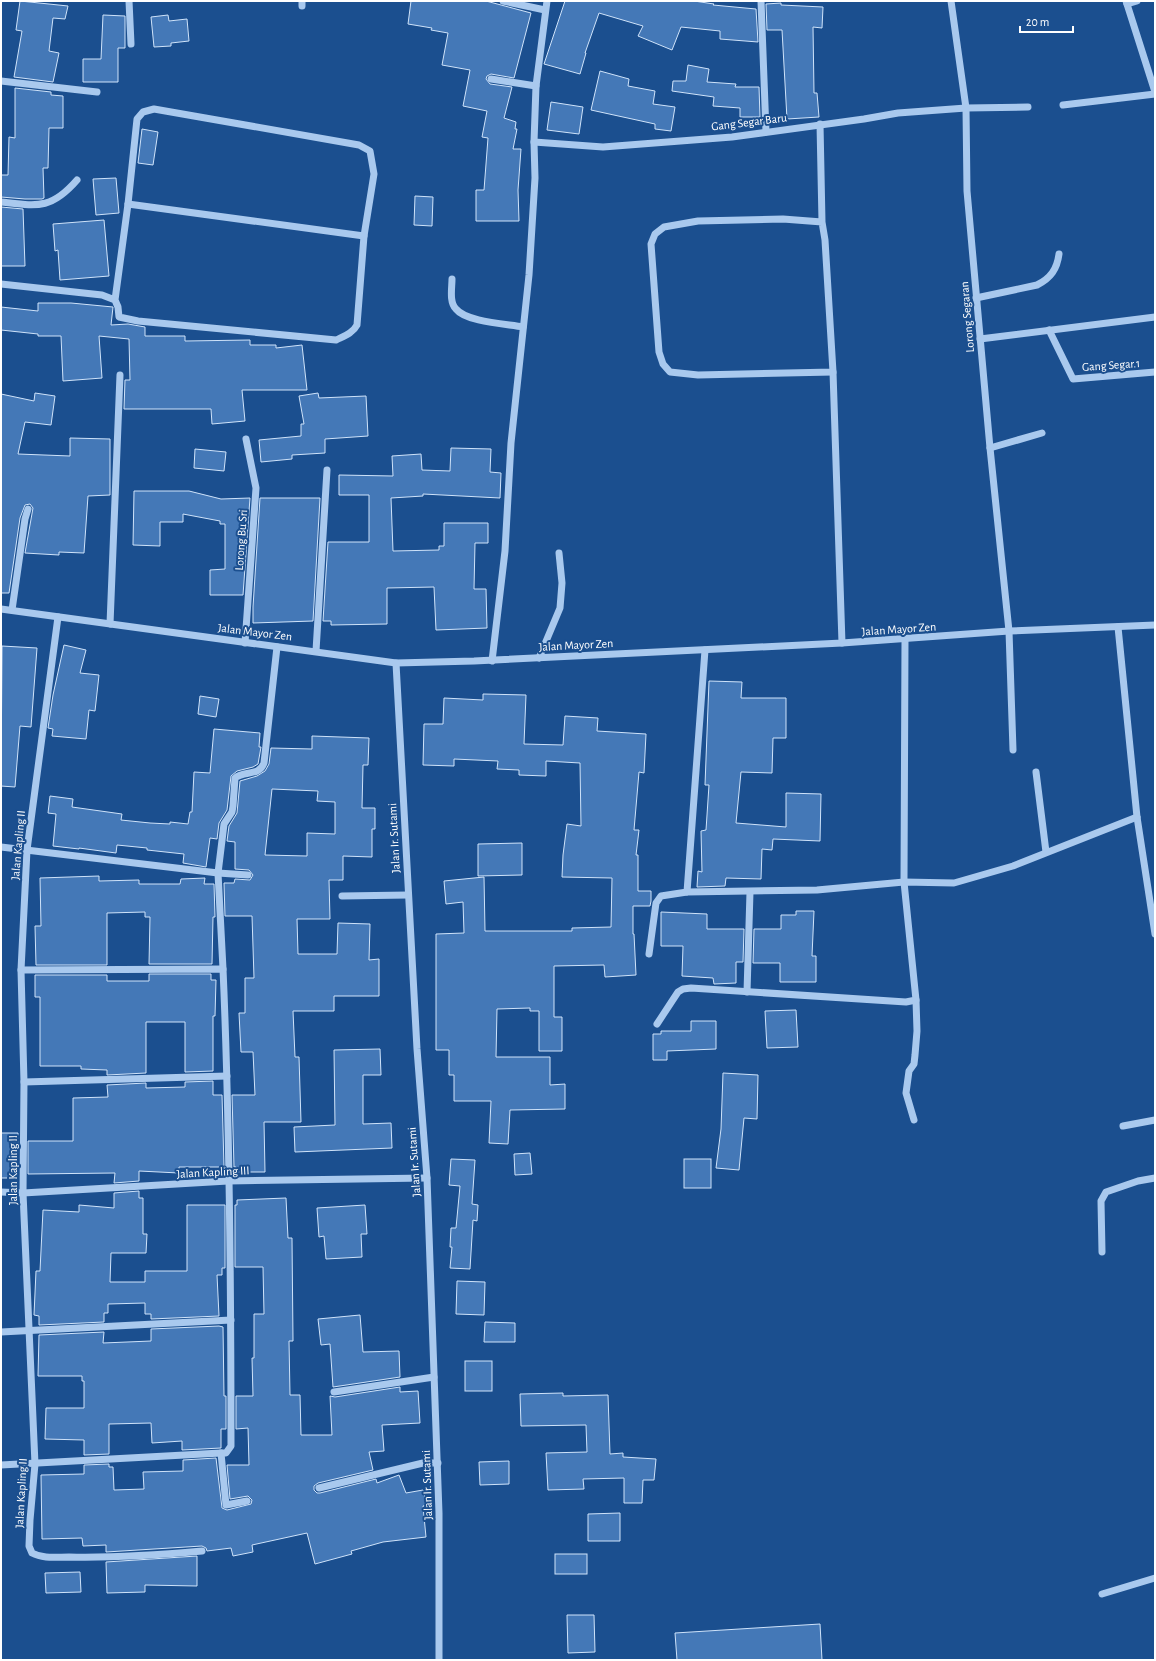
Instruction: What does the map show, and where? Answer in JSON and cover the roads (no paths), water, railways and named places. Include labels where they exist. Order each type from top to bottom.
[{"type":"street","points":[[129,1],[131,44]]},
{"type":"street","points":[[503,1],[545,10]]},
{"type":"street","points":[[492,660],[505,551],[511,443],[529,275],[535,178],[534,142],[536,86],[547,1]]},
{"type":"street","points":[[760,1],[766,132]]},
{"type":"street","name":"Lorong Segaran","points":[[951,1],[966,108],[966,191],[1009,631],[1013,750]]},
{"type":"street","points":[[1063,105],[1155,93],[1154,82],[1126,2],[1137,1]]},
{"type":"street","points":[[491,79],[536,86]]},
{"type":"street","points":[[1,81],[98,92]]},
{"type":"street","name":"Gang Segar Baru","points":[[534,142],[603,147],[732,137],[898,113],[966,108],[1028,107]]},
{"type":"street","points":[[154,109],[359,145],[370,151],[374,174],[364,236],[357,324],[354,330],[336,340],[138,321],[119,317],[118,307],[115,300],[128,204],[137,119],[143,112],[154,109]]},
{"type":"street","points":[[820,124],[822,222],[825,240],[833,372],[842,643]]},
{"type":"street","points":[[1,202],[34,205],[44,204],[58,198],[77,180]]},
{"type":"street","points":[[128,204],[364,236]]},
{"type":"street","points":[[822,222],[782,220],[698,221],[664,227],[655,234],[651,244],[658,344],[663,364],[670,372],[698,374],[833,372]]},
{"type":"street","points":[[976,298],[1037,285],[1045,281],[1052,275],[1058,264],[1059,254]]},
{"type":"street","points":[[452,279],[452,300],[455,309],[463,315],[476,319],[523,327]]},
{"type":"street","points":[[1,284],[102,295],[115,300]]},
{"type":"street","points":[[980,339],[1155,317]]},
{"type":"street","name":"Gang Segar.1","points":[[1049,330],[1073,379],[1155,372]]},
{"type":"street","points":[[110,624],[120,375]]},
{"type":"street","points":[[990,448],[1042,433]]},
{"type":"street","name":"Lorong Bu Sri","points":[[245,643],[256,488],[246,439]]},
{"type":"street","points":[[316,651],[327,470]]},
{"type":"street","points":[[12,610],[25,519],[28,509]]},
{"type":"street","points":[[539,658],[560,608],[562,583],[559,553]]},
{"type":"street","name":"Jalan Mayor Zen","points":[[1,609],[396,663],[539,658],[905,640],[1009,631],[1155,625]]},
{"type":"street","name":"Jalan Kapling II","points":[[58,617],[27,850],[21,970],[24,1082],[23,1193],[35,1464],[29,1546],[32,1553],[39,1557],[78,1558],[147,1556],[202,1551]]},
{"type":"street","points":[[1118,627],[1137,817],[1152,904],[1155,934]]},
{"type":"street","points":[[905,640],[904,882],[916,1000],[917,1031],[914,1064],[909,1071],[906,1093],[914,1120]]},
{"type":"street","points":[[1,1465],[220,1453],[226,1452],[231,1446],[231,1320],[227,1076],[218,873],[224,824],[232,812],[235,778],[258,771],[262,768],[264,763],[277,647]]},
{"type":"street","points":[[687,892],[705,650]]},
{"type":"street","name":"Jalan Ir. Sutami","points":[[396,663],[417,1049],[427,1178],[438,1463],[439,1660]]},
{"type":"street","points":[[1036,772],[1046,852]]},
{"type":"street","points":[[649,954],[656,903],[661,896],[687,892],[817,890],[904,882],[954,883],[1013,866],[1137,817]]},
{"type":"street","points":[[1,847],[218,873],[248,875]]},
{"type":"street","points":[[747,992],[750,892]]},
{"type":"street","points":[[342,896],[408,895]]},
{"type":"street","points":[[21,970],[223,969]]},
{"type":"street","points":[[657,1024],[678,992],[691,988],[906,1002],[916,1000]]},
{"type":"street","points":[[24,1082],[227,1076]]},
{"type":"street","points":[[1123,1126],[1155,1120]]},
{"type":"street","name":"Jalan Kapling III","points":[[1,1192],[23,1193],[228,1181],[427,1178]]},
{"type":"street","points":[[1102,1252],[1101,1201],[1106,1192],[1138,1181],[1155,1178]]},
{"type":"street","points":[[1,1332],[231,1320]]},
{"type":"street","points":[[334,1392],[434,1377]]},
{"type":"street","points":[[220,1453],[226,1505],[247,1501]]},
{"type":"street","points":[[319,1488],[423,1463],[438,1463]]},
{"type":"street","points":[[1102,1594],[1155,1578]]}]
